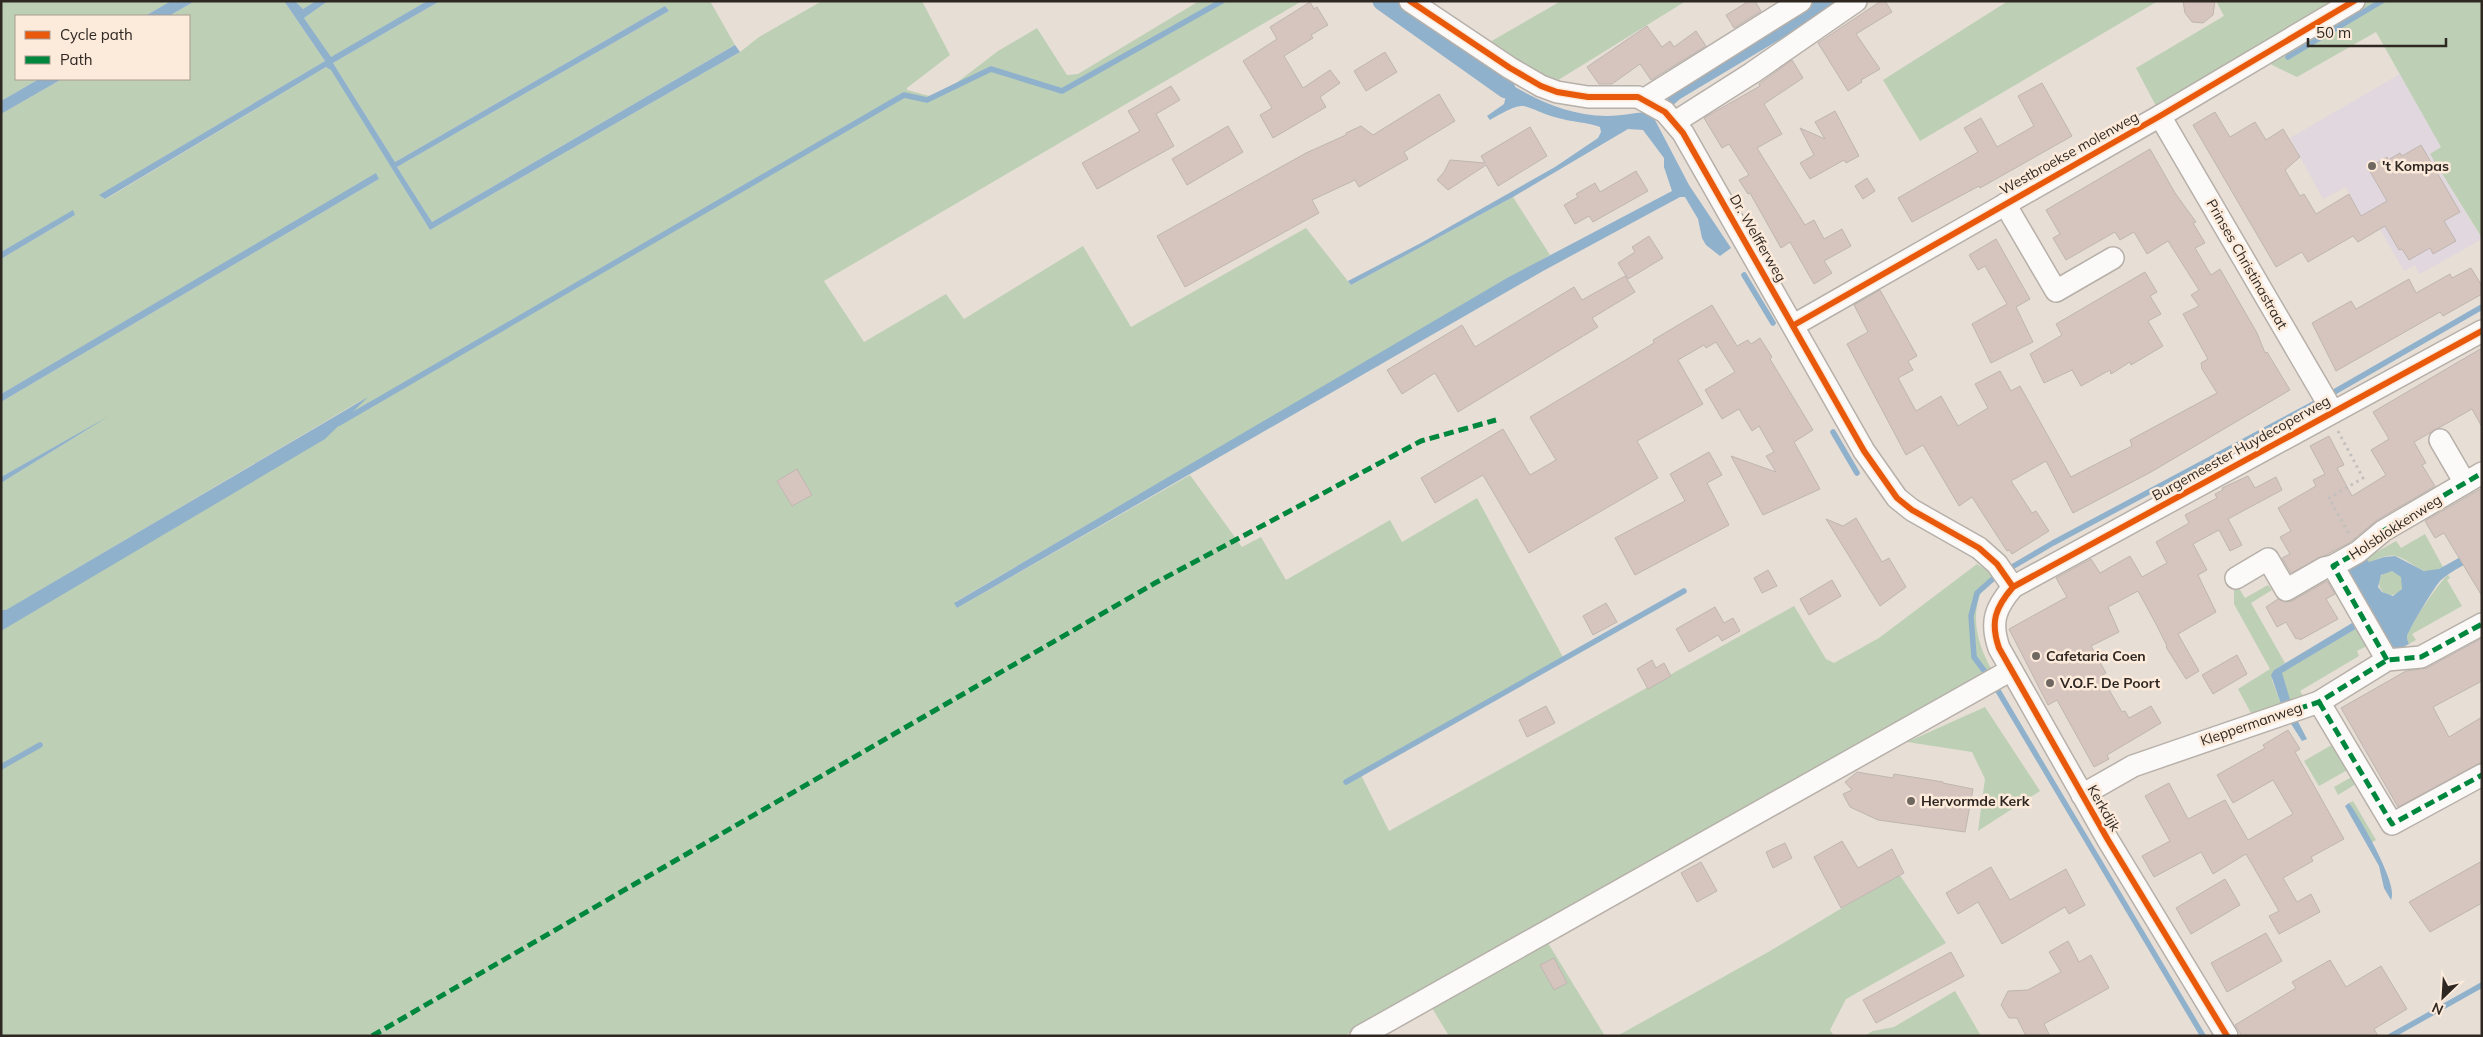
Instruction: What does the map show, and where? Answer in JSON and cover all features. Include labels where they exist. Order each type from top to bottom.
[{"type":"street","points":[[1410,1],[1510,68],[1542,86],[1557,92],[1588,98],[1628,95],[1646,100],[1801,1]]},
{"type":"street","points":[[1674,121],[1856,1]]},
{"type":"street","name":"Westbroekse molenweg","points":[[1794,325],[2160,116],[2354,1]]},
{"type":"street","name":"Dr. Welfferweg","points":[[1646,100],[1674,121],[1794,325],[1864,451],[1898,498],[1912,510],[1980,548],[2007,579]]},
{"type":"street","name":"Prinses Christinastraat","points":[[2160,116],[2327,415]]},
{"type":"street","points":[[2005,204],[2056,291],[2113,258]]},
{"type":"street","name":"Burgemeester Huydecoperweg","points":[[2007,579],[2327,415],[2482,331]]},
{"type":"street","points":[[2440,440],[2473,478]]},
{"type":"street","name":"Holsblokkenweg","points":[[2236,578],[2268,559],[2286,590],[2324,568],[2333,566],[2358,552],[2383,531],[2473,478]]},
{"type":"street","name":"Holsblokkenweg","points":[[2333,566],[2387,660]]},
{"type":"street","name":"Kerkdijk","points":[[2007,579],[1994,627],[1999,648],[2082,796],[2227,1036]]},
{"type":"street","points":[[2320,702],[2387,660],[2422,657],[2482,624]]},
{"type":"street","points":[[1361,1036],[2011,670]]},
{"type":"street","name":"Kleppermanweg","points":[[2082,796],[2133,766],[2291,710],[2320,702],[2392,824],[2482,775]]},
{"type":"path","points":[[2327,415],[2326,426],[2333,422],[2363,478],[2329,498],[2358,552]]},
{"type":"shaded area","name":"'t Kompas","points":[[2400,74],[2441,147],[2430,154],[2482,239],[2420,274],[2415,265],[2404,271],[2380,229],[2371,233],[2346,187],[2323,199],[2290,138]]},
{"type":"green space","points":[[1,1],[171,1],[147,15],[15,15],[15,80],[37,80],[1,101]]},
{"type":"green space","points":[[195,1],[284,1],[325,61],[100,195],[106,199],[326,67],[331,69],[430,230],[740,52],[759,37],[822,1],[922,1],[950,55],[907,88],[907,90],[933,97],[947,90],[998,51],[1037,28],[1067,75],[1078,74],[1199,1],[1302,1],[824,281],[864,342],[946,294],[964,319],[1083,246],[1131,327],[1306,228],[1351,285],[1513,197],[1550,255],[955,602],[957,608],[1190,475],[1242,547],[1261,537],[1286,580],[1390,520],[1402,542],[1477,498],[1564,659],[1361,775],[1389,831],[1794,606],[1826,659],[1834,663],[1879,638],[1977,564],[1993,574],[1980,595],[1976,617],[1978,636],[1992,670],[1344,1036],[1,1036],[1,631],[365,398],[5,611],[1,610],[1,483],[94,425],[1,477],[1,402],[379,179],[376,174],[1,394],[1,259],[75,215],[73,211],[1,252],[1,114],[60,80],[190,80],[190,15],[171,15]]},
{"type":"green space","points":[[295,1],[316,1],[303,9]]},
{"type":"green space","points":[[328,1],[427,1],[331,58],[304,18]]},
{"type":"green space","points":[[440,1],[710,1],[735,45],[432,222],[397,167],[669,11],[665,6],[395,162],[333,63]]},
{"type":"green space","points":[[1561,1],[1686,1],[1555,82],[1488,43]]},
{"type":"green space","points":[[2008,1],[2158,1],[1920,141],[1883,80]]},
{"type":"green space","points":[[2216,1],[2335,1],[2156,106],[2136,68],[2224,16]]},
{"type":"green space","points":[[2364,1],[2482,1],[2482,238],[2430,154],[2441,147],[2376,32],[2297,77],[2264,61]]},
{"type":"green space","points":[[2425,534],[2443,567],[2424,571],[2396,556],[2386,556],[2369,563],[2366,558],[2396,541],[2401,548]]},
{"type":"green space","points":[[2391,571],[2400,574],[2403,583],[2400,592],[2391,595],[2382,592],[2379,583],[2382,574]]},
{"type":"green space","points":[[2448,575],[2450,578],[2447,580],[2462,606],[2412,634],[2416,640],[2409,644],[2407,637],[2418,615]]},
{"type":"green space","points":[[2234,580],[2245,598],[2268,585],[2272,590],[2251,603],[2285,663],[2274,670],[2272,680],[2282,707],[2252,715],[2238,689],[2270,669],[2234,604]]},
{"type":"green space","points":[[2359,627],[2369,645],[2357,651],[2359,656],[2300,691],[2305,699],[2291,705],[2281,673]]},
{"type":"green space","points":[[1985,707],[2040,791],[1978,831],[1985,779],[1972,752],[1907,742]]},
{"type":"green space","points":[[2335,743],[2351,768],[2319,786],[2304,761]]},
{"type":"green space","points":[[2355,775],[2359,782],[2338,795],[2334,787]]},
{"type":"green space","points":[[2353,801],[2376,840],[2371,843],[2349,803]]},
{"type":"green space","points":[[1899,874],[1946,943],[1846,999],[1830,1030],[1834,1036],[1617,1036],[1770,951]]},
{"type":"green space","points":[[1548,943],[1605,1036],[1449,1036],[1432,1008]]},
{"type":"green space","points":[[1955,991],[1981,1036],[1864,1036],[1873,1031],[1894,1027]]},
{"type":"water","points":[[171,1],[195,1],[171,15],[147,15]]},
{"type":"water","points":[[284,1],[295,1],[303,9],[316,1],[328,1],[304,18],[331,57],[427,1],[440,1],[333,63],[395,162],[665,6],[669,11],[397,167],[432,222],[735,45],[740,52],[430,230],[331,70],[326,67],[105,199],[99,195],[325,61]]},
{"type":"water","points":[[1815,1],[1836,1],[1792,32],[1680,99],[1672,106],[1666,97]]},
{"type":"water","points":[[1489,71],[1531,96],[1574,112],[1590,115],[1617,116],[1646,112],[1655,120],[1689,185],[1731,248],[1720,256],[1706,245],[1702,238],[1698,219],[1685,197],[1680,197],[1543,271],[957,608],[954,603],[1507,278],[1672,191],[1664,167],[1664,158],[1643,130],[1628,129],[1513,197],[1351,285],[1348,281],[1421,243],[1555,167],[1598,138],[1601,132],[1600,127],[1558,118],[1524,106],[1512,108],[1490,120],[1487,116],[1504,104],[1506,96],[1481,77]]},
{"type":"water","points":[[37,80],[60,80],[1,114],[1,101]]},
{"type":"water","points":[[376,173],[379,179],[1,402],[1,394]]},
{"type":"water","points":[[73,210],[75,215],[1,259],[1,252]]},
{"type":"water","points":[[368,397],[325,439],[1,631],[1,610],[6,610]]},
{"type":"water","points":[[109,416],[1,483],[1,477]]},
{"type":"water","points":[[2482,545],[2482,555],[2450,573],[2438,583],[2408,633],[2409,644],[2394,652],[2359,627],[2282,673],[2295,716],[2307,739],[2302,741],[2284,713],[2271,675],[2274,670],[2367,614],[2368,606],[2347,568],[2366,558],[2369,562],[2395,556],[2424,571],[2439,569]],"holes":[[[2392,571],[2401,577],[2402,589],[2393,596],[2382,592],[2378,587],[2381,575]]]},
{"type":"water","points":[[2349,803],[2369,836],[2384,867],[2390,881],[2391,900],[2384,888],[2379,866],[2345,806]]},
{"type":"building","points":[[1749,1],[1755,1],[1761,11],[1734,28],[1726,15]]},
{"type":"building","points":[[1881,1],[1885,1],[1892,12],[1856,34],[1880,69],[1861,80],[1862,82],[1848,91],[1818,43]]},
{"type":"building","points":[[2183,1],[2215,1],[2213,15],[2203,23],[2192,22],[2185,13]]},
{"type":"building","points":[[1310,2],[1314,9],[1317,7],[1328,25],[1311,35],[1313,38],[1284,56],[1303,88],[1330,70],[1340,83],[1320,97],[1326,107],[1273,138],[1260,115],[1272,108],[1243,61],[1277,39],[1270,27]]},
{"type":"building","points":[[1647,26],[1662,47],[1670,41],[1674,47],[1696,31],[1706,46],[1651,80],[1640,64],[1612,84],[1599,84],[1587,67]]},
{"type":"building","points":[[1385,52],[1397,72],[1366,91],[1354,71]]},
{"type":"building","points":[[1792,60],[1803,78],[1764,104],[1782,134],[1757,148],[1805,225],[1814,220],[1824,239],[1842,229],[1851,246],[1824,261],[1832,273],[1814,284],[1790,242],[1781,248],[1750,193],[1748,194],[1739,180],[1749,175],[1729,144],[1722,148],[1704,118],[1760,86],[1759,84]]},
{"type":"building","points":[[2042,83],[2072,136],[1980,188],[1979,186],[1912,222],[1898,198],[1978,152],[1964,128],[1981,118],[1997,147],[2034,126],[2018,96]]},
{"type":"building","points":[[1171,86],[1180,100],[1156,114],[1174,146],[1097,189],[1082,163],[1140,131],[1128,111]]},
{"type":"building","points":[[1439,94],[1455,121],[1404,152],[1408,159],[1359,187],[1355,180],[1312,200],[1319,213],[1185,287],[1157,236],[1306,153],[1361,126],[1373,135]]},
{"type":"building","points":[[1835,111],[1859,156],[1846,163],[1844,160],[1810,179],[1800,163],[1814,155],[1800,128],[1825,139],[1815,122]]},
{"type":"building","points":[[2215,112],[2230,137],[2255,122],[2266,140],[2283,129],[2300,157],[2285,170],[2300,196],[2304,194],[2316,214],[2349,194],[2361,216],[2387,201],[2368,168],[2387,157],[2388,160],[2400,153],[2402,156],[2421,145],[2460,212],[2444,221],[2456,241],[2433,254],[2430,248],[2409,260],[2402,249],[2399,250],[2385,226],[2358,242],[2353,236],[2308,262],[2302,252],[2276,267],[2193,125]]},
{"type":"building","points":[[1228,126],[1243,152],[1187,185],[1172,159]]},
{"type":"building","points":[[1530,127],[1547,156],[1498,186],[1486,165],[1448,190],[1437,180],[1444,172],[1450,160],[1485,163],[1481,156]]},
{"type":"building","points":[[2150,149],[2175,193],[2196,222],[2193,223],[2205,243],[2195,248],[2211,275],[2220,269],[2257,333],[2265,353],[2267,352],[2290,390],[2151,472],[2073,513],[2046,461],[2011,481],[2032,513],[2036,511],[2049,531],[2012,554],[2009,550],[2007,551],[1972,497],[1959,506],[1923,445],[1906,455],[1847,344],[1868,332],[1854,305],[1880,290],[1917,356],[1908,361],[1913,370],[1898,378],[1916,411],[1941,396],[1958,426],[1988,408],[1975,384],[2000,371],[2011,391],[2020,386],[2071,477],[2132,446],[2130,440],[2217,393],[2202,369],[2201,363],[2208,359],[2183,314],[2199,306],[2191,295],[2199,290],[2168,241],[2147,254],[2134,232],[2120,240],[2115,232],[2066,260],[2053,238],[2060,234],[2046,210]]},
{"type":"building","points":[[1636,171],[1648,191],[1593,222],[1589,216],[1575,224],[1564,205],[1578,197],[1576,194],[1595,183],[1600,192]]},
{"type":"building","points":[[1867,178],[1875,191],[1863,199],[1855,186]]},
{"type":"building","points":[[1649,236],[1663,258],[1628,279],[1618,263],[1635,252],[1632,247]]},
{"type":"building","points":[[1996,239],[2030,299],[2016,307],[2033,342],[1991,363],[1972,324],[2007,304],[1985,266],[1978,270],[1969,255]]},
{"type":"building","points":[[2471,268],[2482,286],[2482,294],[2443,316],[2440,312],[2336,371],[2312,323],[2351,301],[2356,309],[2409,279],[2416,293],[2450,274],[2452,278]]},
{"type":"building","points":[[2145,272],[2157,292],[2150,296],[2161,314],[2148,321],[2163,346],[2131,365],[2130,362],[2111,374],[2110,370],[2081,386],[2072,370],[2044,383],[2030,354],[2062,335],[2056,324]]},
{"type":"building","points":[[1625,276],[1635,292],[1592,318],[1598,327],[1458,412],[1435,373],[1402,394],[1387,370],[1462,325],[1475,347],[1574,287],[1582,300]]},
{"type":"building","points":[[1712,305],[1737,346],[1748,340],[1751,344],[1760,338],[1772,357],[1770,359],[1813,430],[1794,442],[1820,489],[1763,515],[1731,456],[1776,472],[1766,456],[1774,452],[1759,426],[1752,431],[1739,409],[1722,419],[1705,390],[1735,372],[1716,342],[1706,348],[1704,345],[1678,360],[1703,404],[1637,441],[1658,478],[1529,553],[1483,475],[1435,503],[1421,478],[1503,429],[1530,475],[1556,460],[1530,417],[1654,343],[1653,340]]},
{"type":"building","points":[[2482,348],[2482,427],[2472,409],[2414,442],[2426,463],[2422,465],[2435,486],[2377,520],[2349,543],[2291,573],[2282,558],[2290,554],[2280,537],[2291,531],[2278,508],[2316,486],[2313,480],[2325,474],[2310,446],[2329,436],[2344,465],[2337,468],[2352,496],[2386,475],[2371,450],[2389,439],[2373,412]]},
{"type":"building","points":[[1709,452],[1722,475],[1707,483],[1729,525],[1635,575],[1615,538],[1685,501],[1670,474]]},
{"type":"building","points":[[797,469],[812,495],[792,506],[777,481]]},
{"type":"building","points":[[2248,476],[2255,488],[2276,477],[2282,490],[2228,519],[2242,545],[2230,551],[2219,530],[2193,544],[2207,570],[2198,575],[2216,612],[2178,634],[2199,671],[2186,679],[2166,647],[2138,591],[2108,607],[2119,632],[2091,646],[2106,673],[2101,676],[2122,712],[2125,711],[2129,718],[2151,706],[2161,723],[2107,755],[2109,759],[2094,767],[2057,700],[2048,705],[2009,629],[2067,597],[2056,578],[2091,559],[2100,573],[2130,556],[2142,577],[2167,563],[2156,542],[2189,523],[2185,515],[2217,498],[2215,494],[2223,490],[2222,488]]},
{"type":"building","points":[[2482,488],[2482,596],[2444,533],[2435,538],[2425,521]]},
{"type":"building","points":[[1856,518],[1882,562],[1889,558],[1906,587],[1880,606],[1826,519],[1843,526]]},
{"type":"building","points":[[1768,570],[1777,586],[1762,593],[1754,578]]},
{"type":"building","points":[[1832,580],[1841,596],[1809,615],[1800,599]]},
{"type":"building","points":[[2327,581],[2335,594],[2326,599],[2338,619],[2300,640],[2296,639],[2286,622],[2277,627],[2266,607],[2278,599],[2286,602],[2292,601]]},
{"type":"building","points":[[1606,603],[1617,622],[1593,635],[1583,616]]},
{"type":"building","points":[[1715,607],[1724,623],[1733,618],[1740,631],[1722,641],[1718,635],[1689,652],[1676,629]]},
{"type":"building","points":[[2482,638],[2482,681],[2433,707],[2449,737],[2482,717],[2482,762],[2398,807],[2341,708],[2406,671],[2427,668]]},
{"type":"building","points":[[2237,655],[2247,674],[2213,694],[2202,675]]},
{"type":"building","points":[[1652,660],[1656,668],[1664,663],[1671,676],[1648,689],[1637,669]]},
{"type":"building","points":[[1546,706],[1555,723],[1527,737],[1519,720]]},
{"type":"building","points":[[2288,730],[2300,749],[2295,752],[2344,839],[2311,857],[2313,861],[2283,878],[2297,902],[2311,894],[2320,912],[2279,934],[2269,916],[2279,911],[2246,854],[2213,874],[2201,852],[2154,877],[2142,856],[2170,841],[2145,796],[2169,783],[2188,819],[2225,800],[2248,840],[2293,814],[2273,780],[2233,803],[2217,775],[2265,748],[2263,745]]},
{"type":"building","name":"Hervormde Kerk","points":[[1857,772],[1893,778],[1894,774],[1973,789],[1965,832],[1878,820],[1850,807],[1843,794],[1852,790],[1845,782]]},
{"type":"building","points":[[1842,841],[1858,868],[1892,849],[1904,873],[1841,908],[1814,857]]},
{"type":"building","points":[[1785,843],[1792,858],[1773,868],[1766,852]]},
{"type":"building","points":[[2482,861],[2482,903],[2430,932],[2409,902]]},
{"type":"building","points":[[1701,862],[1717,891],[1697,902],[1681,873]]},
{"type":"building","points":[[1991,867],[2010,900],[2066,869],[2085,905],[2069,914],[2065,907],[2002,944],[1978,902],[1958,914],[1946,893]]},
{"type":"building","points":[[2225,879],[2240,905],[2191,934],[2176,908]]},
{"type":"building","points":[[2266,933],[2282,961],[2227,992],[2211,963]]},
{"type":"building","points":[[2068,941],[2079,962],[2091,955],[2109,988],[2044,1024],[2050,1036],[2026,1036],[2017,1018],[2009,1018],[2001,1005],[2008,991],[2028,990],[2061,972],[2049,952]]},
{"type":"building","points":[[1951,952],[1964,976],[1876,1023],[1863,1000]]},
{"type":"building","points":[[1554,958],[1567,983],[1554,990],[1540,965]]},
{"type":"building","points":[[2330,960],[2346,987],[2381,966],[2407,1009],[2374,1029],[2378,1036],[2242,1036],[2235,1025],[2296,988],[2292,982]]},
{"type":"waterway","points":[[339,423],[904,95],[927,100],[991,69],[1062,91],[1222,1]]},
{"type":"waterway","points":[[1382,1],[1506,89]]},
{"type":"waterway","points":[[2288,57],[2382,1]]},
{"type":"waterway","points":[[1744,275],[1773,323]]},
{"type":"waterway","points":[[2329,395],[2482,307]]},
{"type":"waterway","points":[[2203,1036],[1994,684],[1974,657],[1971,616],[1977,593],[1995,577],[2053,543],[2321,400]]},
{"type":"waterway","points":[[1833,432],[1857,473]]},
{"type":"waterway","points":[[1346,782],[1684,591]]},
{"type":"waterway","points":[[1,767],[40,745]]},
{"type":"waterway","points":[[2391,1036],[2482,985]]},
{"type":"marked path","points":[[372,1036],[1155,583],[1421,441],[1496,420]]},
{"type":"marked path","points":[[2387,660],[2333,566],[2358,552],[2383,531],[2482,473]]},
{"type":"marked path","points":[[2269,718],[2319,702],[2387,660],[2421,657],[2482,624]]},
{"type":"marked path","points":[[2319,702],[2392,824],[2482,775]]},
{"type":"cycle path","points":[[1410,1],[1510,68],[1541,86],[1557,92],[1588,97],[1638,97],[1665,112],[1683,133],[1864,451],[1897,498],[1912,510],[1979,548],[1997,564],[2013,587]]},
{"type":"cycle path","points":[[1794,325],[2160,116],[2354,1]]},
{"type":"cycle path","points":[[2227,1036],[2108,840],[1999,648],[1995,630],[1998,609],[2013,587],[2482,331]]},
{"type":"place","name":"'t Kompas","points":[[2372,166]]},
{"type":"place","name":"Cafetaria Coen","points":[[2036,656]]},
{"type":"place","name":"V.O.F. De Poort","points":[[2050,683]]},
{"type":"place","name":"Hervormde Kerk","points":[[1911,801]]}]
